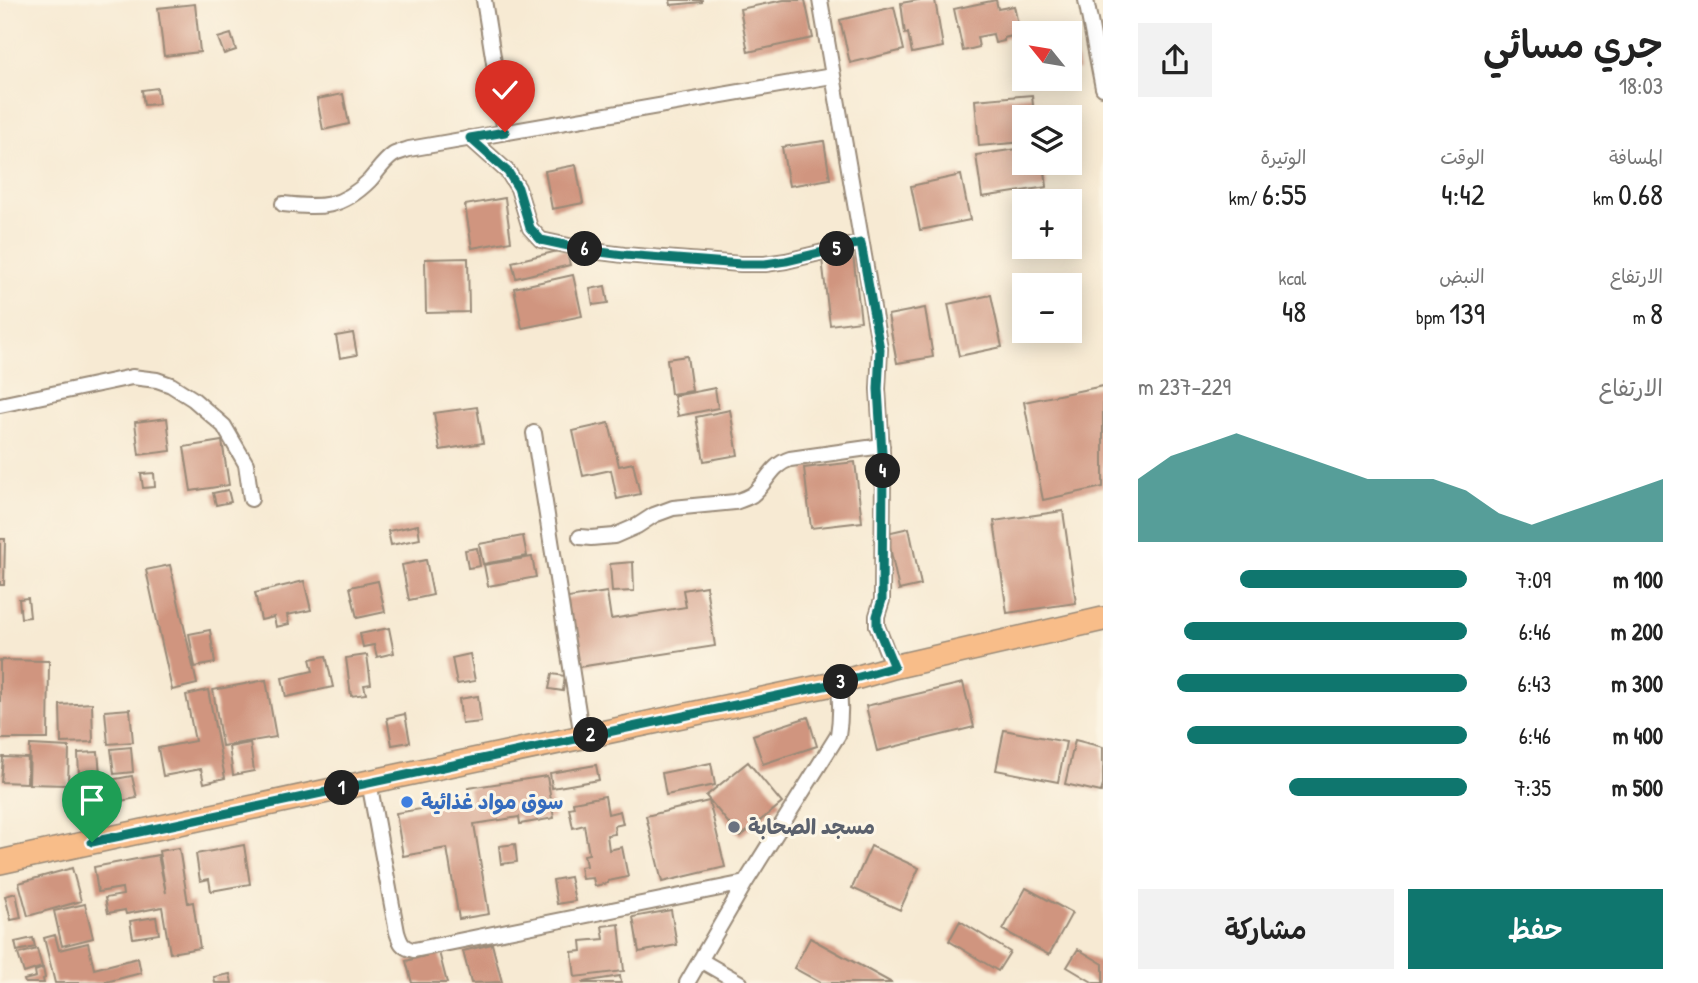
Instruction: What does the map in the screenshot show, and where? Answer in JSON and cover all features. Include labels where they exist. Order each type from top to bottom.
[{"type":"main road","points":[[0,862],[838,683],[894,667],[1103,619]]},
{"type":"street","points":[[484,0],[505,132]]},
{"type":"street","points":[[820,0],[880,349],[878,389],[882,446],[882,600],[877,626],[894,667]]},
{"type":"street","points":[[1086,0],[1103,88]]},
{"type":"street","points":[[282,204],[311,207],[340,202],[368,182],[393,155],[409,149],[832,76]]},
{"type":"street","points":[[470,138],[508,172],[518,188],[530,228],[541,240],[624,255],[753,264],[786,261],[861,243]]},
{"type":"street","points":[[0,405],[132,377],[171,385],[193,399],[224,426],[246,464],[251,499]]},
{"type":"street","points":[[534,433],[582,737]]},
{"type":"street","points":[[580,537],[614,536],[663,511],[735,502],[746,498],[753,494],[773,469],[790,458],[882,446]]},
{"type":"street","points":[[687,983],[745,883],[838,735],[841,701],[838,683]]},
{"type":"street","points":[[369,782],[397,932],[401,944],[407,949],[414,950],[745,883]]},
{"type":"street","points":[[700,960],[740,983]]},
{"type":"building","points":[[670,0],[702,0],[702,2],[671,5]]},
{"type":"building","points":[[784,0],[805,0],[813,38],[748,52],[740,9]]},
{"type":"building","points":[[935,0],[943,47],[912,53],[908,33],[905,34],[901,3]]},
{"type":"building","points":[[996,0],[998,9],[1014,6],[1017,21],[1012,21],[1012,36],[1004,38],[1004,41],[995,43],[993,34],[977,37],[979,47],[963,51],[954,9]]},
{"type":"building","points":[[195,4],[200,52],[164,56],[158,8]]},
{"type":"building","points":[[894,7],[904,50],[850,63],[840,20]]},
{"type":"building","points":[[231,34],[236,50],[224,54],[218,38]]},
{"type":"building","points":[[157,88],[159,104],[144,105],[142,90]]},
{"type":"building","points":[[343,94],[349,124],[323,130],[317,99]]},
{"type":"building","points":[[1032,95],[1033,105],[1012,105],[1012,143],[979,146],[975,100]]},
{"type":"building","points":[[824,141],[830,179],[789,186],[782,147]]},
{"type":"building","points":[[1012,150],[1012,175],[1046,175],[1047,187],[1012,189],[1012,192],[982,197],[976,155]]},
{"type":"building","points":[[576,165],[583,203],[552,209],[545,171]]},
{"type":"building","points":[[961,175],[970,220],[920,230],[911,186]]},
{"type":"building","points":[[505,198],[511,241],[472,248],[465,205]]},
{"type":"building","points":[[566,249],[570,265],[516,278],[512,262]]},
{"type":"building","points":[[853,255],[861,321],[830,325],[822,259]]},
{"type":"building","points":[[468,258],[469,312],[426,313],[425,259]]},
{"type":"building","points":[[573,275],[582,316],[522,328],[514,288]]},
{"type":"building","points":[[605,286],[608,303],[593,305],[590,289]]},
{"type":"building","points":[[991,295],[1002,347],[959,356],[948,304]]},
{"type":"building","points":[[925,308],[933,357],[897,363],[888,315]]},
{"type":"building","points":[[353,333],[357,355],[340,358],[336,336]]},
{"type":"building","points":[[687,356],[692,391],[671,394],[667,359]]},
{"type":"building","points":[[1103,386],[1103,487],[1043,500],[1024,402]]},
{"type":"building","points":[[715,388],[718,408],[678,416],[674,396]]},
{"type":"building","points":[[477,407],[483,443],[440,450],[434,413]]},
{"type":"building","points":[[730,410],[738,455],[704,461],[696,417]]},
{"type":"building","points":[[167,418],[171,451],[139,455],[135,422]]},
{"type":"building","points":[[609,423],[619,466],[633,463],[640,494],[617,499],[611,470],[583,476],[573,431]]},
{"type":"building","points":[[222,441],[229,485],[191,491],[184,447]]},
{"type":"building","points":[[855,462],[862,522],[811,528],[804,468]]},
{"type":"building","points":[[154,473],[155,487],[143,488],[141,474]]},
{"type":"building","points":[[228,490],[231,502],[216,505],[213,493]]},
{"type":"building","points":[[1063,511],[1076,603],[1007,613],[994,521]]},
{"type":"building","points":[[418,525],[420,539],[391,545],[388,531]]},
{"type":"building","points":[[909,528],[921,585],[899,590],[887,533]]},
{"type":"building","points":[[523,536],[527,556],[483,564],[479,544]]},
{"type":"building","points":[[0,539],[5,539],[4,585],[0,585]]},
{"type":"building","points":[[477,548],[480,566],[468,568],[465,550]]},
{"type":"building","points":[[532,557],[536,577],[488,586],[484,565]]},
{"type":"building","points":[[426,560],[433,595],[409,600],[402,565]]},
{"type":"building","points":[[633,562],[634,591],[612,592],[610,564]]},
{"type":"building","points":[[170,565],[197,684],[172,690],[146,570]]},
{"type":"building","points":[[304,581],[311,610],[287,615],[289,624],[276,627],[274,617],[261,620],[255,593]]},
{"type":"building","points":[[378,581],[385,612],[357,618],[350,587]]},
{"type":"building","points":[[706,586],[715,646],[572,668],[562,599],[607,592],[611,619],[686,607],[683,590]]},
{"type":"building","points":[[28,598],[30,617],[21,618],[19,599]]},
{"type":"building","points":[[389,628],[394,653],[377,657],[374,645],[363,647],[360,634]]},
{"type":"building","points":[[210,630],[215,663],[195,667],[189,634]]},
{"type":"building","points":[[470,654],[475,681],[457,684],[452,658]]},
{"type":"building","points":[[367,655],[371,684],[364,685],[366,694],[351,696],[346,658]]},
{"type":"building","points":[[326,656],[333,687],[286,697],[282,678],[313,671],[310,659]]},
{"type":"building","points":[[0,660],[49,661],[48,739],[0,739]]},
{"type":"building","points":[[552,674],[565,676],[563,691],[549,689]]},
{"type":"building","points":[[266,680],[276,737],[222,746],[213,690]]},
{"type":"building","points":[[963,683],[974,727],[877,751],[866,706]]},
{"type":"building","points":[[208,690],[225,778],[204,783],[201,769],[163,776],[158,748],[195,741],[186,695]]},
{"type":"building","points":[[478,696],[481,722],[462,724],[459,699]]},
{"type":"building","points":[[92,703],[93,742],[61,743],[60,705]]},
{"type":"building","points":[[130,709],[133,742],[108,744],[105,711]]},
{"type":"building","points":[[405,714],[410,742],[392,745],[387,718]]},
{"type":"building","points":[[808,717],[817,746],[763,764],[753,735]]},
{"type":"building","points":[[1004,730],[1066,742],[1058,782],[996,770]]},
{"type":"building","points":[[1075,740],[1103,747],[1101,792],[1065,784]]},
{"type":"building","points":[[250,743],[254,771],[233,775],[229,747]]},
{"type":"building","points":[[30,745],[69,747],[68,785],[29,784]]},
{"type":"building","points":[[131,747],[133,772],[114,774],[111,749]]},
{"type":"building","points":[[98,752],[100,774],[79,775],[78,753]]},
{"type":"building","points":[[3,757],[28,758],[27,783],[1,782]]},
{"type":"building","points":[[748,762],[782,803],[740,837],[706,796]]},
{"type":"building","points":[[711,763],[715,785],[666,795],[662,773]]},
{"type":"building","points":[[596,765],[599,780],[552,788],[550,773]]},
{"type":"building","points":[[132,776],[137,798],[98,805],[94,783]]},
{"type":"building","points":[[547,776],[554,818],[520,824],[519,817],[474,824],[489,914],[459,919],[447,848],[403,856],[396,813],[470,801],[468,788]]},
{"type":"building","points":[[605,796],[608,814],[620,811],[623,824],[614,826],[615,834],[607,835],[609,850],[622,847],[628,877],[595,886],[593,878],[582,879],[580,867],[586,866],[584,855],[589,854],[584,825],[573,828],[569,808],[574,807],[573,802]]},
{"type":"building","points":[[709,801],[725,867],[662,882],[646,816]]},
{"type":"building","points":[[515,844],[517,862],[501,864],[499,846]]},
{"type":"building","points":[[244,845],[250,884],[211,891],[209,879],[200,881],[196,854]]},
{"type":"building","points":[[871,846],[919,868],[900,910],[852,888]]},
{"type":"building","points":[[179,848],[188,903],[193,902],[200,948],[170,953],[162,907],[126,914],[125,910],[108,913],[105,898],[123,895],[122,888],[98,892],[94,867],[158,855],[166,893],[159,851]]},
{"type":"building","points":[[72,868],[81,901],[28,916],[19,883]]},
{"type":"building","points":[[570,877],[575,901],[557,904],[553,880]]},
{"type":"building","points":[[1026,888],[1072,913],[1049,955],[1003,930]]},
{"type":"building","points":[[16,893],[21,918],[11,920],[5,896]]},
{"type":"building","points":[[85,904],[93,938],[62,946],[54,911]]},
{"type":"building","points":[[671,910],[677,945],[639,952],[633,917]]},
{"type":"building","points":[[156,917],[159,934],[133,938],[130,921]]},
{"type":"building","points":[[960,921],[1010,952],[998,971],[949,941]]},
{"type":"building","points":[[619,924],[624,971],[575,977],[572,952],[582,951],[581,941],[604,939],[602,926]]},
{"type":"building","points":[[55,935],[59,950],[88,943],[94,969],[138,958],[141,973],[102,983],[55,983],[44,938]]},
{"type":"building","points":[[33,938],[35,947],[17,951],[15,942]]},
{"type":"building","points":[[810,938],[892,983],[821,983],[794,968]]},
{"type":"building","points":[[492,944],[502,982],[471,983],[463,951]]},
{"type":"building","points":[[37,949],[42,967],[24,973],[18,954]]},
{"type":"building","points":[[1078,949],[1103,964],[1103,983],[1094,983],[1067,967]]},
{"type":"building","points":[[439,952],[447,983],[412,983],[406,961]]},
{"type":"building","points":[[43,968],[44,983],[25,983],[24,980],[36,977],[35,971]]},
{"type":"building","points":[[230,974],[232,983],[215,983],[214,977]]},
{"type":"building","points":[[620,976],[621,983],[583,983],[583,982]]},
{"type":"place","name":"سوق مواد غذائية","points":[[407,802]]},
{"type":"place","name":"مسجد الصحابة","points":[[734,827]]},
{"type":"route","points":[[92,842],[838,683],[894,667],[877,626],[882,600],[883,469],[878,389],[880,349],[861,243],[786,261],[741,264],[624,255],[541,240],[530,228],[518,188],[508,172],[470,138],[505,132]]}]
